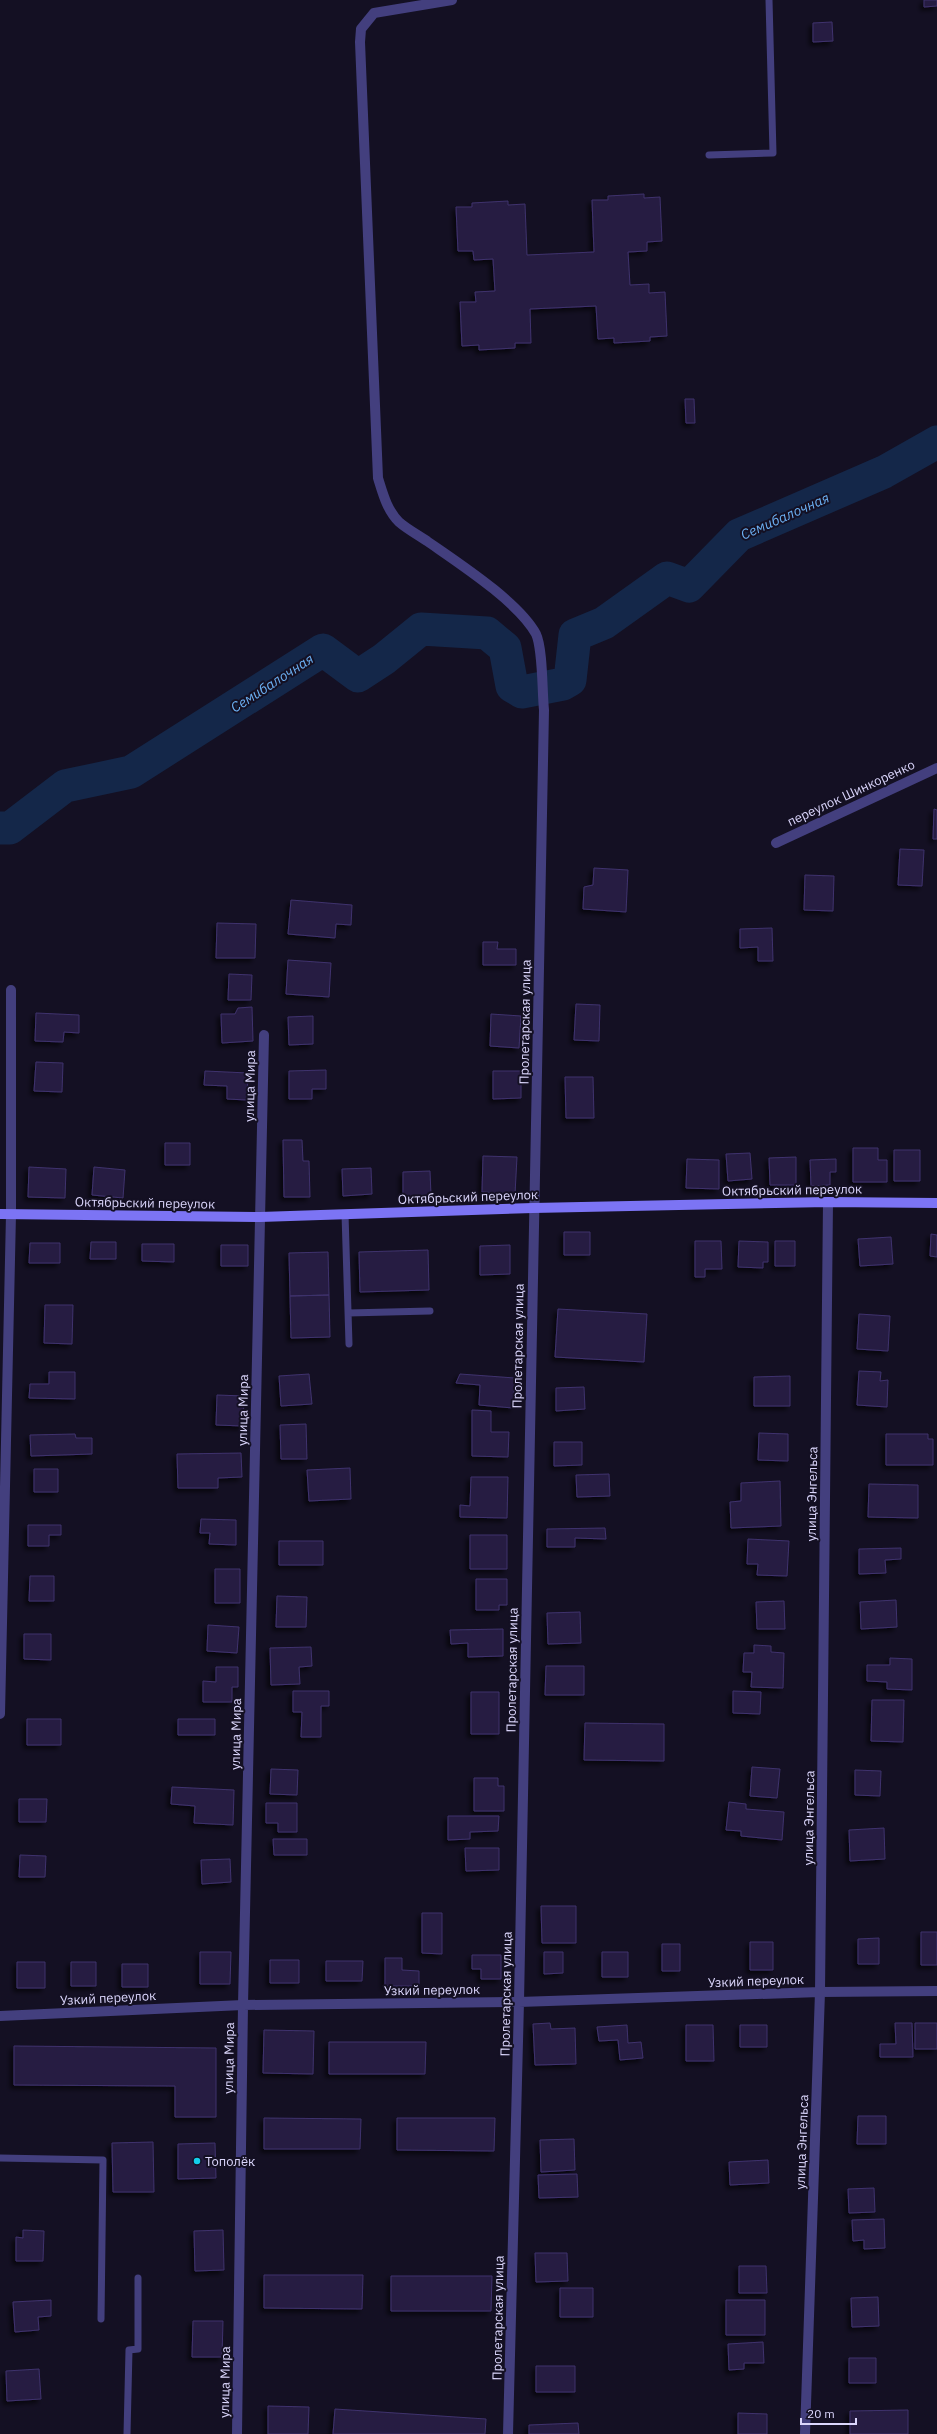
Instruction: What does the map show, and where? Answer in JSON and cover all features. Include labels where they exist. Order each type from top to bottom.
[{"type":"street","name":"Пролетарская улица","points":[[452,0],[374,12],[361,29],[360,42],[378,478],[385,502],[399,521],[462,566],[508,602],[527,621],[536,634],[544,710],[519,2002],[508,2434]]},
{"type":"street","name":"переулок Шинкоренко","points":[[776,843],[937,768]]},
{"type":"street","points":[[0,1714],[11,1214],[11,990]]},
{"type":"street","name":"улица Мира","points":[[237,2434],[243,2005],[264,1035]]},
{"type":"street","name":"Октябрьский переулок","points":[[0,1214],[260,1217],[534,1208],[828,1202],[937,1203]]},
{"type":"street","name":"улица Энгельса","points":[[805,2434],[820,1992],[828,1202]]},
{"type":"street","name":"Узкий переулок","points":[[0,2016],[243,2005],[519,2002],[820,1992],[937,1991]]},
{"type":"lane","points":[[709,155],[773,153],[769,0]]},
{"type":"lane","points":[[345,1214],[349,1344]]},
{"type":"lane","points":[[348,1313],[430,1311]]},
{"type":"lane","points":[[0,2158],[103,2160],[101,2319]]},
{"type":"lane","points":[[127,2434],[129,2350],[138,2349],[138,2278]]},
{"type":"building","points":[[924,0],[937,0],[937,6],[924,7]]},
{"type":"building","points":[[832,22],[833,41],[813,42],[813,23]]},
{"type":"building","points":[[644,194],[644,198],[660,197],[662,241],[647,242],[647,251],[628,252],[630,285],[649,284],[649,293],[665,292],[667,336],[650,337],[650,341],[614,343],[614,338],[598,339],[596,306],[530,309],[531,343],[515,343],[515,348],[479,350],[479,345],[462,346],[460,302],[476,302],[475,292],[495,291],[493,259],[474,260],[473,251],[458,251],[456,207],[472,207],[472,203],[508,201],[508,205],[525,204],[527,255],[594,252],[592,200],[608,200],[608,196]]},
{"type":"building","points":[[685,399],[694,399],[695,423],[686,423]]},
{"type":"building","points":[[934,809],[937,810],[937,839],[933,839]]},
{"type":"building","points":[[900,849],[924,850],[922,886],[898,885]]},
{"type":"building","points":[[594,868],[628,870],[626,912],[583,909],[584,887],[593,885]]},
{"type":"building","points":[[805,875],[834,876],[833,911],[804,910]]},
{"type":"building","points":[[291,900],[352,905],[351,925],[336,924],[335,938],[288,934]]},
{"type":"building","points":[[217,923],[256,924],[255,958],[216,958]]},
{"type":"building","points":[[772,928],[773,961],[758,961],[758,947],[740,948],[740,929]]},
{"type":"building","points":[[483,942],[498,942],[497,949],[516,949],[516,965],[483,965]]},
{"type":"building","points":[[288,960],[331,963],[329,997],[286,994]]},
{"type":"building","points":[[229,974],[252,975],[251,1000],[228,1000]]},
{"type":"building","points":[[576,1004],[600,1005],[599,1041],[574,1040]]},
{"type":"building","points":[[252,1007],[253,1041],[222,1043],[221,1014],[235,1014],[238,1008]]},
{"type":"building","points":[[36,1013],[79,1015],[79,1033],[64,1032],[63,1042],[35,1041]]},
{"type":"building","points":[[491,1014],[521,1016],[519,1048],[490,1046]]},
{"type":"building","points":[[313,1016],[313,1044],[289,1045],[288,1017]]},
{"type":"building","points":[[36,1062],[63,1063],[62,1092],[34,1091]]},
{"type":"building","points":[[326,1070],[326,1089],[312,1089],[312,1099],[289,1099],[289,1071]]},
{"type":"building","points":[[205,1071],[248,1073],[247,1100],[227,1099],[227,1086],[204,1085]]},
{"type":"building","points":[[493,1071],[521,1071],[521,1098],[493,1099]]},
{"type":"building","points":[[565,1077],[593,1077],[594,1118],[566,1118]]},
{"type":"building","points":[[283,1140],[302,1140],[303,1161],[309,1161],[310,1197],[284,1197]]},
{"type":"building","points":[[165,1143],[190,1143],[190,1165],[165,1165]]},
{"type":"building","points":[[853,1148],[878,1148],[878,1160],[887,1160],[887,1182],[853,1182]]},
{"type":"building","points":[[894,1150],[920,1150],[920,1181],[894,1181]]},
{"type":"building","points":[[750,1153],[752,1179],[728,1181],[726,1154]]},
{"type":"building","points":[[483,1156],[517,1157],[515,1194],[482,1192]]},
{"type":"building","points":[[796,1157],[796,1185],[770,1185],[769,1158]]},
{"type":"building","points":[[687,1159],[719,1160],[719,1189],[686,1188]]},
{"type":"building","points":[[836,1159],[836,1172],[830,1172],[830,1185],[811,1186],[810,1160]]},
{"type":"building","points":[[29,1167],[66,1169],[65,1198],[28,1197]]},
{"type":"building","points":[[94,1167],[125,1170],[123,1198],[92,1195]]},
{"type":"building","points":[[371,1168],[372,1194],[343,1196],[342,1169]]},
{"type":"building","points":[[430,1171],[431,1195],[403,1196],[403,1172]]},
{"type":"building","points":[[564,1232],[590,1232],[590,1255],[564,1255]]},
{"type":"building","points":[[931,1234],[937,1235],[937,1257],[930,1256]]},
{"type":"building","points":[[891,1237],[893,1264],[860,1266],[858,1239]]},
{"type":"building","points":[[695,1241],[721,1241],[722,1269],[705,1269],[705,1277],[695,1277]]},
{"type":"building","points":[[739,1241],[768,1242],[768,1262],[763,1262],[763,1268],[738,1267]]},
{"type":"building","points":[[775,1241],[795,1241],[795,1266],[775,1266]]},
{"type":"building","points":[[91,1242],[116,1242],[116,1259],[90,1259]]},
{"type":"building","points":[[30,1243],[60,1243],[60,1263],[29,1263]]},
{"type":"building","points":[[142,1244],[174,1244],[174,1262],[142,1261]]},
{"type":"building","points":[[221,1245],[248,1245],[248,1266],[221,1266]]},
{"type":"building","points":[[510,1245],[510,1274],[480,1275],[480,1246]]},
{"type":"building","points":[[428,1250],[429,1290],[360,1292],[359,1252]]},
{"type":"building","points":[[328,1252],[329,1295],[290,1296],[289,1253]]},
{"type":"building","points":[[329,1295],[330,1337],[291,1338],[290,1296]]},
{"type":"building","points":[[45,1305],[73,1305],[72,1344],[44,1343]]},
{"type":"building","points":[[558,1309],[647,1314],[644,1362],[555,1357]]},
{"type":"building","points":[[859,1314],[890,1316],[888,1351],[857,1349]]},
{"type":"building","points":[[859,1371],[881,1372],[880,1381],[888,1380],[887,1407],[857,1405]]},
{"type":"building","points":[[49,1372],[75,1372],[75,1399],[29,1398],[30,1384],[49,1384]]},
{"type":"building","points":[[309,1374],[312,1404],[281,1406],[279,1376]]},
{"type":"building","points":[[460,1374],[515,1378],[513,1408],[479,1405],[480,1385],[456,1383]]},
{"type":"building","points":[[790,1376],[790,1406],[754,1406],[754,1377]]},
{"type":"building","points":[[584,1387],[585,1409],[556,1411],[556,1388]]},
{"type":"building","points":[[217,1395],[244,1396],[243,1426],[216,1425]]},
{"type":"building","points":[[472,1410],[491,1411],[491,1432],[509,1432],[508,1457],[472,1456]]},
{"type":"building","points":[[306,1424],[307,1459],[281,1459],[280,1425]]},
{"type":"building","points":[[759,1433],[788,1434],[788,1461],[758,1460]]},
{"type":"building","points":[[75,1434],[76,1438],[92,1438],[92,1454],[31,1456],[30,1435]]},
{"type":"building","points":[[886,1434],[928,1434],[928,1439],[933,1439],[933,1465],[886,1465]]},
{"type":"building","points":[[554,1442],[582,1442],[582,1465],[554,1466]]},
{"type":"building","points":[[241,1453],[242,1477],[218,1478],[218,1488],[178,1488],[177,1454]]},
{"type":"building","points":[[350,1468],[351,1499],[309,1501],[307,1470]]},
{"type":"building","points":[[34,1469],[58,1469],[58,1492],[34,1492]]},
{"type":"building","points":[[609,1474],[610,1496],[577,1497],[576,1475]]},
{"type":"building","points":[[471,1477],[508,1477],[507,1518],[460,1517],[460,1505],[470,1506]]},
{"type":"building","points":[[780,1481],[781,1526],[731,1528],[730,1502],[741,1501],[741,1483]]},
{"type":"building","points":[[869,1484],[918,1485],[918,1518],[868,1517]]},
{"type":"building","points":[[201,1519],[236,1520],[236,1545],[209,1544],[210,1533],[200,1533]]},
{"type":"building","points":[[28,1525],[61,1525],[61,1535],[49,1535],[49,1546],[28,1546]]},
{"type":"building","points":[[605,1528],[606,1539],[575,1538],[575,1547],[547,1547],[547,1529]]},
{"type":"building","points":[[470,1535],[507,1535],[507,1569],[470,1569]]},
{"type":"building","points":[[748,1539],[789,1541],[787,1576],[757,1575],[758,1564],[747,1564]]},
{"type":"building","points":[[279,1541],[323,1541],[323,1565],[279,1565]]},
{"type":"building","points":[[901,1548],[901,1559],[885,1560],[886,1573],[859,1574],[859,1549]]},
{"type":"building","points":[[215,1569],[240,1569],[240,1603],[215,1603]]},
{"type":"building","points":[[30,1576],[54,1576],[54,1601],[29,1601]]},
{"type":"building","points":[[476,1579],[507,1579],[507,1605],[499,1605],[499,1610],[476,1610]]},
{"type":"building","points":[[277,1596],[307,1597],[306,1627],[276,1627]]},
{"type":"building","points":[[896,1600],[897,1627],[861,1629],[860,1602]]},
{"type":"building","points":[[784,1601],[785,1629],[757,1629],[756,1602]]},
{"type":"building","points":[[580,1612],[581,1643],[548,1644],[547,1613]]},
{"type":"building","points":[[208,1625],[239,1627],[237,1653],[207,1651]]},
{"type":"building","points":[[503,1629],[503,1656],[468,1657],[468,1643],[451,1644],[450,1630]]},
{"type":"building","points":[[24,1634],[51,1634],[51,1660],[24,1659]]},
{"type":"building","points":[[754,1645],[771,1646],[771,1652],[784,1653],[783,1688],[751,1687],[752,1672],[743,1672],[744,1653],[754,1653]]},
{"type":"building","points":[[311,1647],[312,1666],[299,1667],[300,1684],[271,1685],[270,1648]]},
{"type":"building","points":[[890,1658],[912,1659],[912,1690],[887,1689],[887,1682],[867,1681],[867,1665],[890,1665]]},
{"type":"building","points":[[546,1666],[584,1666],[584,1695],[545,1695]]},
{"type":"building","points":[[216,1667],[238,1667],[238,1687],[232,1687],[232,1702],[203,1702],[203,1681],[216,1682]]},
{"type":"building","points":[[293,1691],[329,1691],[329,1706],[321,1706],[321,1737],[301,1737],[302,1712],[293,1712]]},
{"type":"building","points":[[733,1691],[761,1692],[760,1714],[733,1713]]},
{"type":"building","points":[[471,1692],[499,1692],[499,1734],[471,1734]]},
{"type":"building","points":[[872,1700],[904,1700],[903,1742],[871,1741]]},
{"type":"building","points":[[27,1719],[61,1719],[61,1745],[27,1745]]},
{"type":"building","points":[[178,1719],[215,1719],[215,1735],[178,1735]]},
{"type":"building","points":[[585,1723],[664,1724],[664,1761],[584,1760]]},
{"type":"building","points":[[752,1767],[780,1769],[777,1798],[750,1796]]},
{"type":"building","points":[[271,1769],[298,1770],[297,1795],[270,1794]]},
{"type":"building","points":[[855,1770],[881,1771],[880,1796],[855,1795]]},
{"type":"building","points":[[474,1778],[498,1778],[498,1786],[504,1786],[504,1811],[474,1811]]},
{"type":"building","points":[[172,1787],[234,1790],[233,1825],[194,1823],[195,1806],[171,1804]]},
{"type":"building","points":[[19,1799],[47,1799],[46,1822],[19,1822]]},
{"type":"building","points":[[729,1802],[746,1804],[746,1809],[784,1812],[782,1840],[741,1836],[741,1831],[726,1830]]},
{"type":"building","points":[[266,1803],[297,1803],[297,1832],[278,1832],[278,1823],[266,1823]]},
{"type":"building","points":[[448,1816],[499,1816],[498,1831],[470,1832],[470,1839],[448,1840]]},
{"type":"building","points":[[884,1828],[885,1859],[850,1861],[849,1830]]},
{"type":"building","points":[[273,1839],[307,1839],[307,1855],[274,1855]]},
{"type":"building","points":[[465,1848],[499,1848],[499,1870],[466,1871]]},
{"type":"building","points":[[20,1855],[46,1856],[45,1877],[19,1877]]},
{"type":"building","points":[[230,1859],[231,1882],[202,1884],[201,1860]]},
{"type":"building","points":[[541,1906],[576,1906],[576,1943],[542,1943]]},
{"type":"building","points":[[422,1913],[442,1913],[442,1954],[422,1953]]},
{"type":"building","points":[[921,1932],[937,1932],[937,1965],[921,1965]]},
{"type":"building","points":[[879,1938],[879,1964],[858,1964],[858,1939]]},
{"type":"building","points":[[750,1942],[773,1942],[773,1970],[750,1970]]},
{"type":"building","points":[[662,1944],[680,1944],[680,1971],[662,1971]]},
{"type":"building","points":[[200,1952],[231,1952],[230,1984],[200,1984]]},
{"type":"building","points":[[544,1952],[563,1952],[563,1973],[544,1974]]},
{"type":"building","points":[[602,1952],[628,1952],[628,1977],[602,1977]]},
{"type":"building","points":[[472,1955],[501,1955],[501,1979],[481,1979],[481,1969],[472,1969]]},
{"type":"building","points":[[385,1958],[402,1958],[402,1970],[419,1971],[419,1986],[385,1986]]},
{"type":"building","points":[[270,1960],[299,1960],[299,1983],[270,1983]]},
{"type":"building","points":[[326,1961],[363,1961],[362,1981],[326,1981]]},
{"type":"building","points":[[17,1962],[45,1962],[45,1988],[17,1988]]},
{"type":"building","points":[[71,1962],[96,1962],[96,1986],[71,1986]]},
{"type":"building","points":[[122,1964],[148,1964],[148,1987],[122,1987]]},
{"type":"building","points":[[550,2023],[551,2029],[575,2028],[576,2064],[535,2065],[533,2024]]},
{"type":"building","points":[[895,2023],[912,2023],[913,2057],[880,2057],[880,2044],[896,2044]]},
{"type":"building","points":[[915,2023],[937,2023],[937,2049],[915,2049]]},
{"type":"building","points":[[627,2025],[628,2043],[641,2042],[643,2058],[620,2060],[618,2040],[599,2041],[597,2027]]},
{"type":"building","points":[[686,2025],[713,2025],[714,2061],[686,2061]]},
{"type":"building","points":[[740,2025],[767,2025],[767,2047],[740,2047]]},
{"type":"building","points":[[264,2030],[314,2031],[313,2074],[263,2073]]},
{"type":"building","points":[[329,2042],[426,2042],[425,2074],[329,2074]]},
{"type":"building","points":[[14,2046],[216,2048],[216,2117],[175,2117],[175,2086],[14,2085]]},
{"type":"building","points":[[858,2116],[886,2116],[886,2144],[857,2144]]},
{"type":"building","points":[[264,2118],[361,2119],[360,2149],[264,2149]]},
{"type":"building","points":[[397,2118],[495,2118],[494,2151],[397,2150]]},
{"type":"building","points":[[574,2139],[575,2170],[541,2172],[540,2140]]},
{"type":"building","points":[[153,2142],[154,2192],[113,2192],[112,2143]]},
{"type":"building","name":"Тополёк","points":[[215,2143],[216,2178],[178,2179],[178,2144]]},
{"type":"building","points":[[768,2160],[769,2183],[730,2185],[729,2162]]},
{"type":"building","points":[[577,2174],[578,2197],[539,2198],[538,2175]]},
{"type":"building","points":[[874,2188],[875,2212],[849,2213],[848,2189]]},
{"type":"building","points":[[884,2219],[885,2248],[864,2249],[864,2240],[853,2241],[852,2220]]},
{"type":"building","points":[[23,2230],[44,2231],[43,2261],[16,2261],[16,2237],[23,2238]]},
{"type":"building","points":[[223,2230],[224,2270],[195,2271],[194,2231]]},
{"type":"building","points":[[535,2253],[567,2253],[568,2281],[536,2282]]},
{"type":"building","points":[[739,2266],[766,2266],[767,2293],[739,2293]]},
{"type":"building","points":[[264,2275],[363,2275],[362,2309],[264,2308]]},
{"type":"building","points":[[391,2276],[492,2276],[491,2311],[391,2311]]},
{"type":"building","points":[[560,2288],[593,2288],[593,2317],[560,2317]]},
{"type":"building","points":[[878,2297],[879,2326],[852,2327],[851,2298]]},
{"type":"building","points":[[51,2300],[51,2316],[38,2317],[39,2330],[15,2332],[13,2302]]},
{"type":"building","points":[[726,2300],[765,2300],[765,2335],[726,2335]]},
{"type":"building","points":[[193,2321],[223,2321],[222,2357],[192,2357]]},
{"type":"building","points":[[763,2342],[764,2363],[744,2363],[744,2369],[729,2370],[728,2344]]},
{"type":"building","points":[[849,2358],[876,2358],[876,2383],[849,2383]]},
{"type":"building","points":[[536,2366],[575,2366],[575,2392],[536,2392]]},
{"type":"building","points":[[39,2369],[41,2399],[7,2401],[6,2371]]},
{"type":"building","points":[[268,2406],[309,2407],[308,2434],[268,2434]]},
{"type":"building","points":[[335,2409],[486,2419],[485,2434],[333,2434]]},
{"type":"building","points":[[908,2410],[908,2434],[850,2434],[850,2411]]},
{"type":"building","points":[[738,2413],[767,2414],[767,2434],[738,2434]]},
{"type":"building","points":[[578,2423],[579,2434],[529,2434],[529,2425]]},
{"type":"waterway","name":"Семибалочная","points":[[0,828],[10,828],[65,786],[131,772],[323,650],[358,676],[384,659],[421,629],[487,633],[505,648],[512,686],[522,692],[563,684],[570,680],[575,635],[604,623],[667,578],[689,586],[739,535],[884,472],[937,442]]},
{"type":"place","name":"Тополёк","points":[[197,2161]]}]
